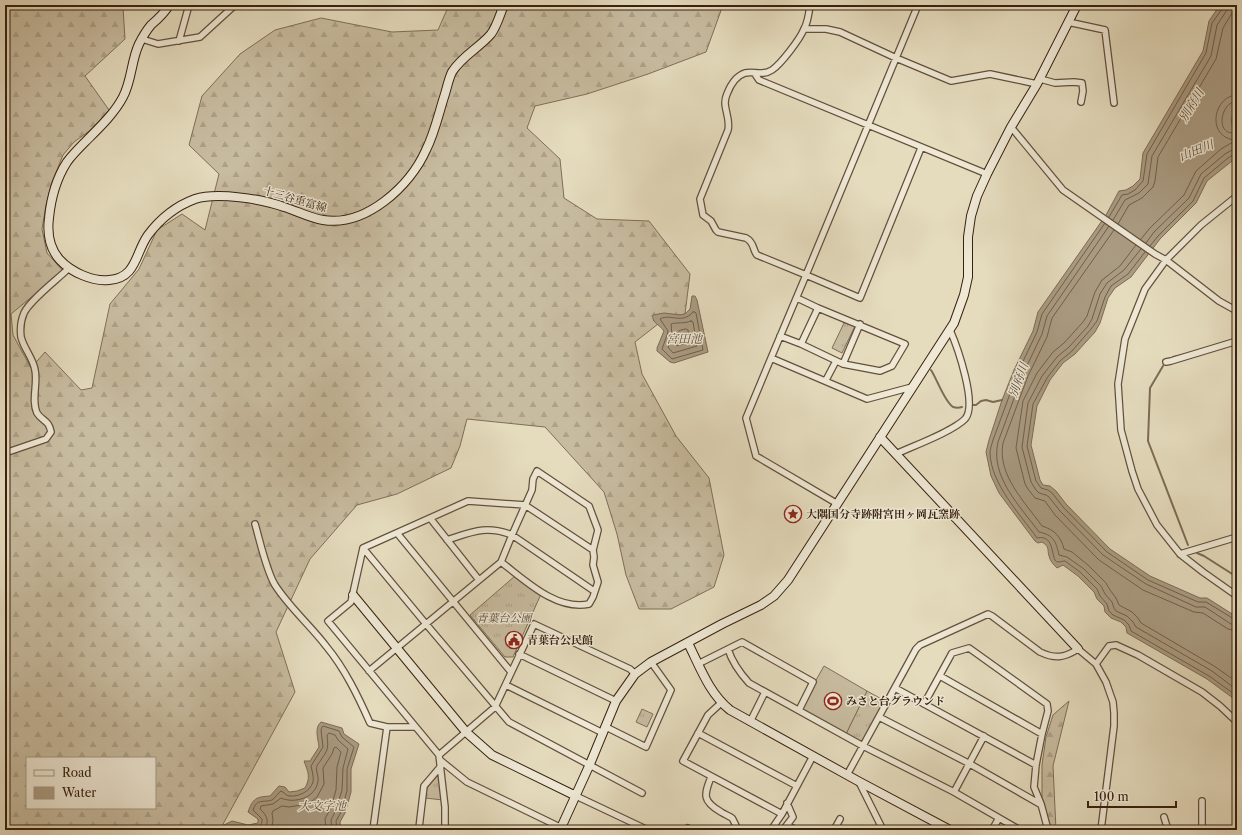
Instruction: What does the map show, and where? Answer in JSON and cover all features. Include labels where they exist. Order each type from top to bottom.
[{"type":"street","name":"十三谷重富線","points":[[169,5],[142,38],[136,52],[124,95],[112,113],[67,161],[55,184],[50,206],[48,230],[52,250],[69,268],[92,279],[110,280],[126,275],[134,266],[147,237],[158,223],[165,216],[196,199],[211,196],[250,198],[266,201],[322,220],[348,219],[375,208],[388,199],[399,188],[420,162],[427,149],[433,132],[451,74],[461,59],[492,32],[504,5]]},
{"type":"street","points":[[179,41],[188,5]]},
{"type":"street","points":[[142,38],[158,44],[200,38],[235,5]]},
{"type":"street","points":[[810,5],[804,29],[786,56],[777,66],[772,71],[765,73],[744,73],[735,80],[726,95],[724,102],[729,120],[728,130],[700,199],[703,215],[711,221],[718,232],[746,238],[753,244],[757,255],[860,298],[921,148]]},
{"type":"street","points":[[836,504],[756,456],[746,418],[918,5]]},
{"type":"street","points":[[363,548],[353,587],[353,595],[350,602],[328,621],[440,760],[467,782],[562,829],[616,701],[635,674],[651,662],[774,596],[788,580],[950,330],[964,295],[968,277],[968,237],[971,216],[977,196],[987,174],[1038,82],[1077,5]]},
{"type":"street","points":[[1068,22],[1105,30],[1114,103]]},
{"type":"street","points":[[804,29],[826,29],[840,32],[951,81],[990,74],[1038,82],[1082,83],[1083,91],[1081,102]]},
{"type":"street","points":[[755,74],[759,80],[987,174]]},
{"type":"street","points":[[1012,127],[1063,190],[1155,254],[1166,260],[1219,301],[1237,311]]},
{"type":"street","points":[[1237,196],[1201,225],[1166,260],[1145,289],[1125,339],[1118,384],[1121,430],[1138,489],[1157,525],[1180,554],[1237,596]]},
{"type":"street","points":[[5,453],[46,439],[51,432],[50,426],[38,413],[35,403],[36,372],[25,350],[21,336],[21,322],[24,312],[30,304],[69,268]]},
{"type":"street","points":[[780,336],[801,344],[843,364],[880,371],[892,366],[905,344],[797,298]]},
{"type":"street","points":[[801,344],[818,308]]},
{"type":"street","points":[[843,364],[860,324]]},
{"type":"street","points":[[896,454],[951,429],[965,419],[969,412],[969,391],[956,344],[950,330]]},
{"type":"street","points":[[1166,362],[1237,341]]},
{"type":"street","points":[[771,358],[826,380],[867,399],[912,387]]},
{"type":"street","points":[[826,380],[836,361]]},
{"type":"street","points":[[880,437],[1078,649],[1096,664],[1110,691],[1114,713],[1114,726],[1101,830]]},
{"type":"street","points":[[369,671],[501,562],[532,490],[533,479],[537,471],[589,506],[598,530],[593,550],[593,565],[598,582],[593,597],[588,604],[581,606],[553,599],[540,592],[501,562]]},
{"type":"street","points":[[363,548],[468,501],[525,505],[593,550]]},
{"type":"street","points":[[430,518],[479,580]]},
{"type":"street","points":[[255,524],[270,575],[290,604],[327,647],[339,664],[359,698],[370,723],[387,727],[415,728]]},
{"type":"street","points":[[447,540],[480,530],[493,530],[512,535],[594,591]]},
{"type":"street","points":[[397,533],[511,672]]},
{"type":"street","points":[[1180,554],[1237,537]]},
{"type":"street","points":[[363,548],[509,722],[642,793]]},
{"type":"street","points":[[353,595],[466,732],[492,755],[648,830]]},
{"type":"street","points":[[847,775],[916,649],[920,646],[988,614],[1040,652],[1049,656],[1058,657],[1070,655],[1078,649]]},
{"type":"street","points":[[417,830],[419,828],[424,786],[440,760],[466,732],[495,707],[534,624],[630,669],[635,674]]},
{"type":"street","points":[[698,664],[742,642],[813,682],[799,710]]},
{"type":"street","points":[[688,643],[712,691],[721,703],[730,710],[950,830]]},
{"type":"street","points":[[1096,664],[1109,646],[1116,645],[1138,655],[1202,692],[1237,722]]},
{"type":"street","points":[[924,704],[952,652],[969,648],[1047,704],[1048,711],[1036,765],[1034,787],[1041,804],[1048,830]]},
{"type":"street","points":[[728,649],[730,656],[739,672],[749,683],[863,746],[954,792],[1020,830]]},
{"type":"street","points":[[519,654],[616,701]]},
{"type":"street","points":[[506,685],[604,730],[646,747],[671,690],[651,662]]},
{"type":"street","points":[[940,676],[1042,734]]},
{"type":"street","points":[[894,688],[1036,765]]},
{"type":"street","points":[[750,722],[765,692]]},
{"type":"street","points":[[721,703],[708,715],[683,761],[782,814]]},
{"type":"street","points":[[879,717],[970,764],[1041,804]]},
{"type":"street","points":[[373,830],[387,727]]},
{"type":"street","points":[[698,733],[797,786]]},
{"type":"street","points":[[954,792],[984,736]]},
{"type":"street","points":[[770,830],[782,814],[813,756]]},
{"type":"street","points":[[440,760],[445,807],[445,830]]},
{"type":"street","points":[[711,777],[706,790],[708,801],[712,806],[731,818],[738,830]]},
{"type":"street","points":[[858,781],[883,830]]},
{"type":"street","points":[[1202,801],[1202,830]]},
{"type":"street","points":[[787,803],[793,816],[785,828],[796,830]]},
{"type":"street","points":[[1164,817],[1168,830]]},
{"type":"street","points":[[992,830],[999,818]]},
{"type":"street","points":[[834,830],[840,819]]},
{"type":"street","points":[[687,830],[688,828],[692,830]]},
{"type":"green space","points":[[10,5],[121,5],[123,7],[125,39],[85,76],[109,110],[92,129],[74,142],[63,155],[52,182],[46,205],[42,229],[47,253],[63,271],[11,314],[13,335],[31,368],[45,352],[81,390],[92,388],[110,304],[139,269],[157,230],[182,214],[205,230],[219,174],[189,145],[202,96],[240,54],[275,30],[321,18],[392,32],[438,30],[449,5],[723,5],[706,52],[648,74],[587,94],[535,106],[527,128],[560,159],[564,198],[597,219],[649,221],[690,274],[685,314],[659,314],[653,320],[658,324],[635,342],[642,374],[676,436],[709,478],[724,555],[714,587],[671,609],[639,609],[626,575],[617,534],[604,492],[545,427],[467,419],[460,446],[451,468],[397,494],[357,505],[310,559],[276,632],[295,692],[222,826],[222,830],[5,830],[5,9]]},
{"type":"green space","points":[[845,321],[855,326],[842,353],[832,348]]},
{"type":"green space","name":"青葉台公園","points":[[515,576],[541,594],[513,657],[505,657],[470,615]]},
{"type":"green space","name":"みさと台グラウンド","points":[[824,666],[867,691],[845,736],[799,710]]},
{"type":"green space","points":[[867,691],[887,702],[863,746],[845,736]]},
{"type":"green space","points":[[1069,701],[1053,766],[1056,830],[1051,830],[1042,800],[1042,765],[1046,737],[1053,715]]},
{"type":"green space","points":[[642,709],[653,714],[647,727],[636,722]]},
{"type":"green space","points":[[438,775],[440,775],[443,800],[425,798],[427,788]]},
{"type":"water","points":[[1220,5],[1237,5],[1237,106],[1231,119],[1232,125],[1237,122],[1237,157],[1207,181],[1196,203],[1160,239],[1131,277],[1115,288],[1108,298],[1100,323],[1095,332],[1075,354],[1063,363],[1050,380],[1037,406],[1031,445],[1040,480],[1043,485],[1050,486],[1056,491],[1066,504],[1110,549],[1150,576],[1200,598],[1207,598],[1237,617],[1237,701],[1207,679],[1127,633],[1126,627],[1121,622],[1111,618],[1105,612],[1104,606],[1097,599],[1094,592],[1078,576],[1063,565],[1057,568],[1050,560],[1046,545],[1042,542],[1038,543],[1035,541],[999,493],[991,476],[986,452],[1002,400],[1014,370],[1033,331],[1038,312],[1106,215],[1119,191],[1126,190],[1133,186],[1140,179],[1143,153],[1203,51],[1209,21]]},
{"type":"water","name":"宮田池","points":[[692,296],[695,296],[697,300],[708,352],[674,363],[670,362],[657,351],[664,331],[653,320],[653,315],[664,313],[680,315],[685,314],[690,309]]},
{"type":"water","name":"大文字池","points":[[321,722],[342,728],[344,734],[359,744],[351,769],[351,792],[345,813],[340,822],[341,830],[222,830],[222,826],[232,821],[248,825],[258,823],[258,819],[248,812],[253,801],[261,797],[270,796],[279,786],[285,787],[289,792],[305,788],[307,784],[308,771],[304,761],[310,761],[319,747],[317,730]]},
{"type":"waterway","points":[[1173,357],[1186,354]]},
{"type":"waterway","points":[[1163,366],[1150,388],[1148,441],[1188,545]]},
{"type":"waterway","points":[[931,370],[950,404],[953,407],[962,407]]},
{"type":"waterway","points":[[973,405],[986,400],[993,402],[1002,400]]},
{"type":"waterway","points":[[1197,553],[1237,577]]},
{"type":"place","name":"大隅国分寺跡附宮田ヶ岡瓦窯跡","points":[[793,514]]},
{"type":"place","name":"青葉台公民館","points":[[514,640]]},
{"type":"place","name":"みさと台グラウンド","points":[[833,701]]},
{"type":"water label","name":"別府川","points":[[1191,105]]},
{"type":"water label","name":"山田川","points":[[1196,150]]},
{"type":"water label","name":"別府川","points":[[1018,380]]}]
